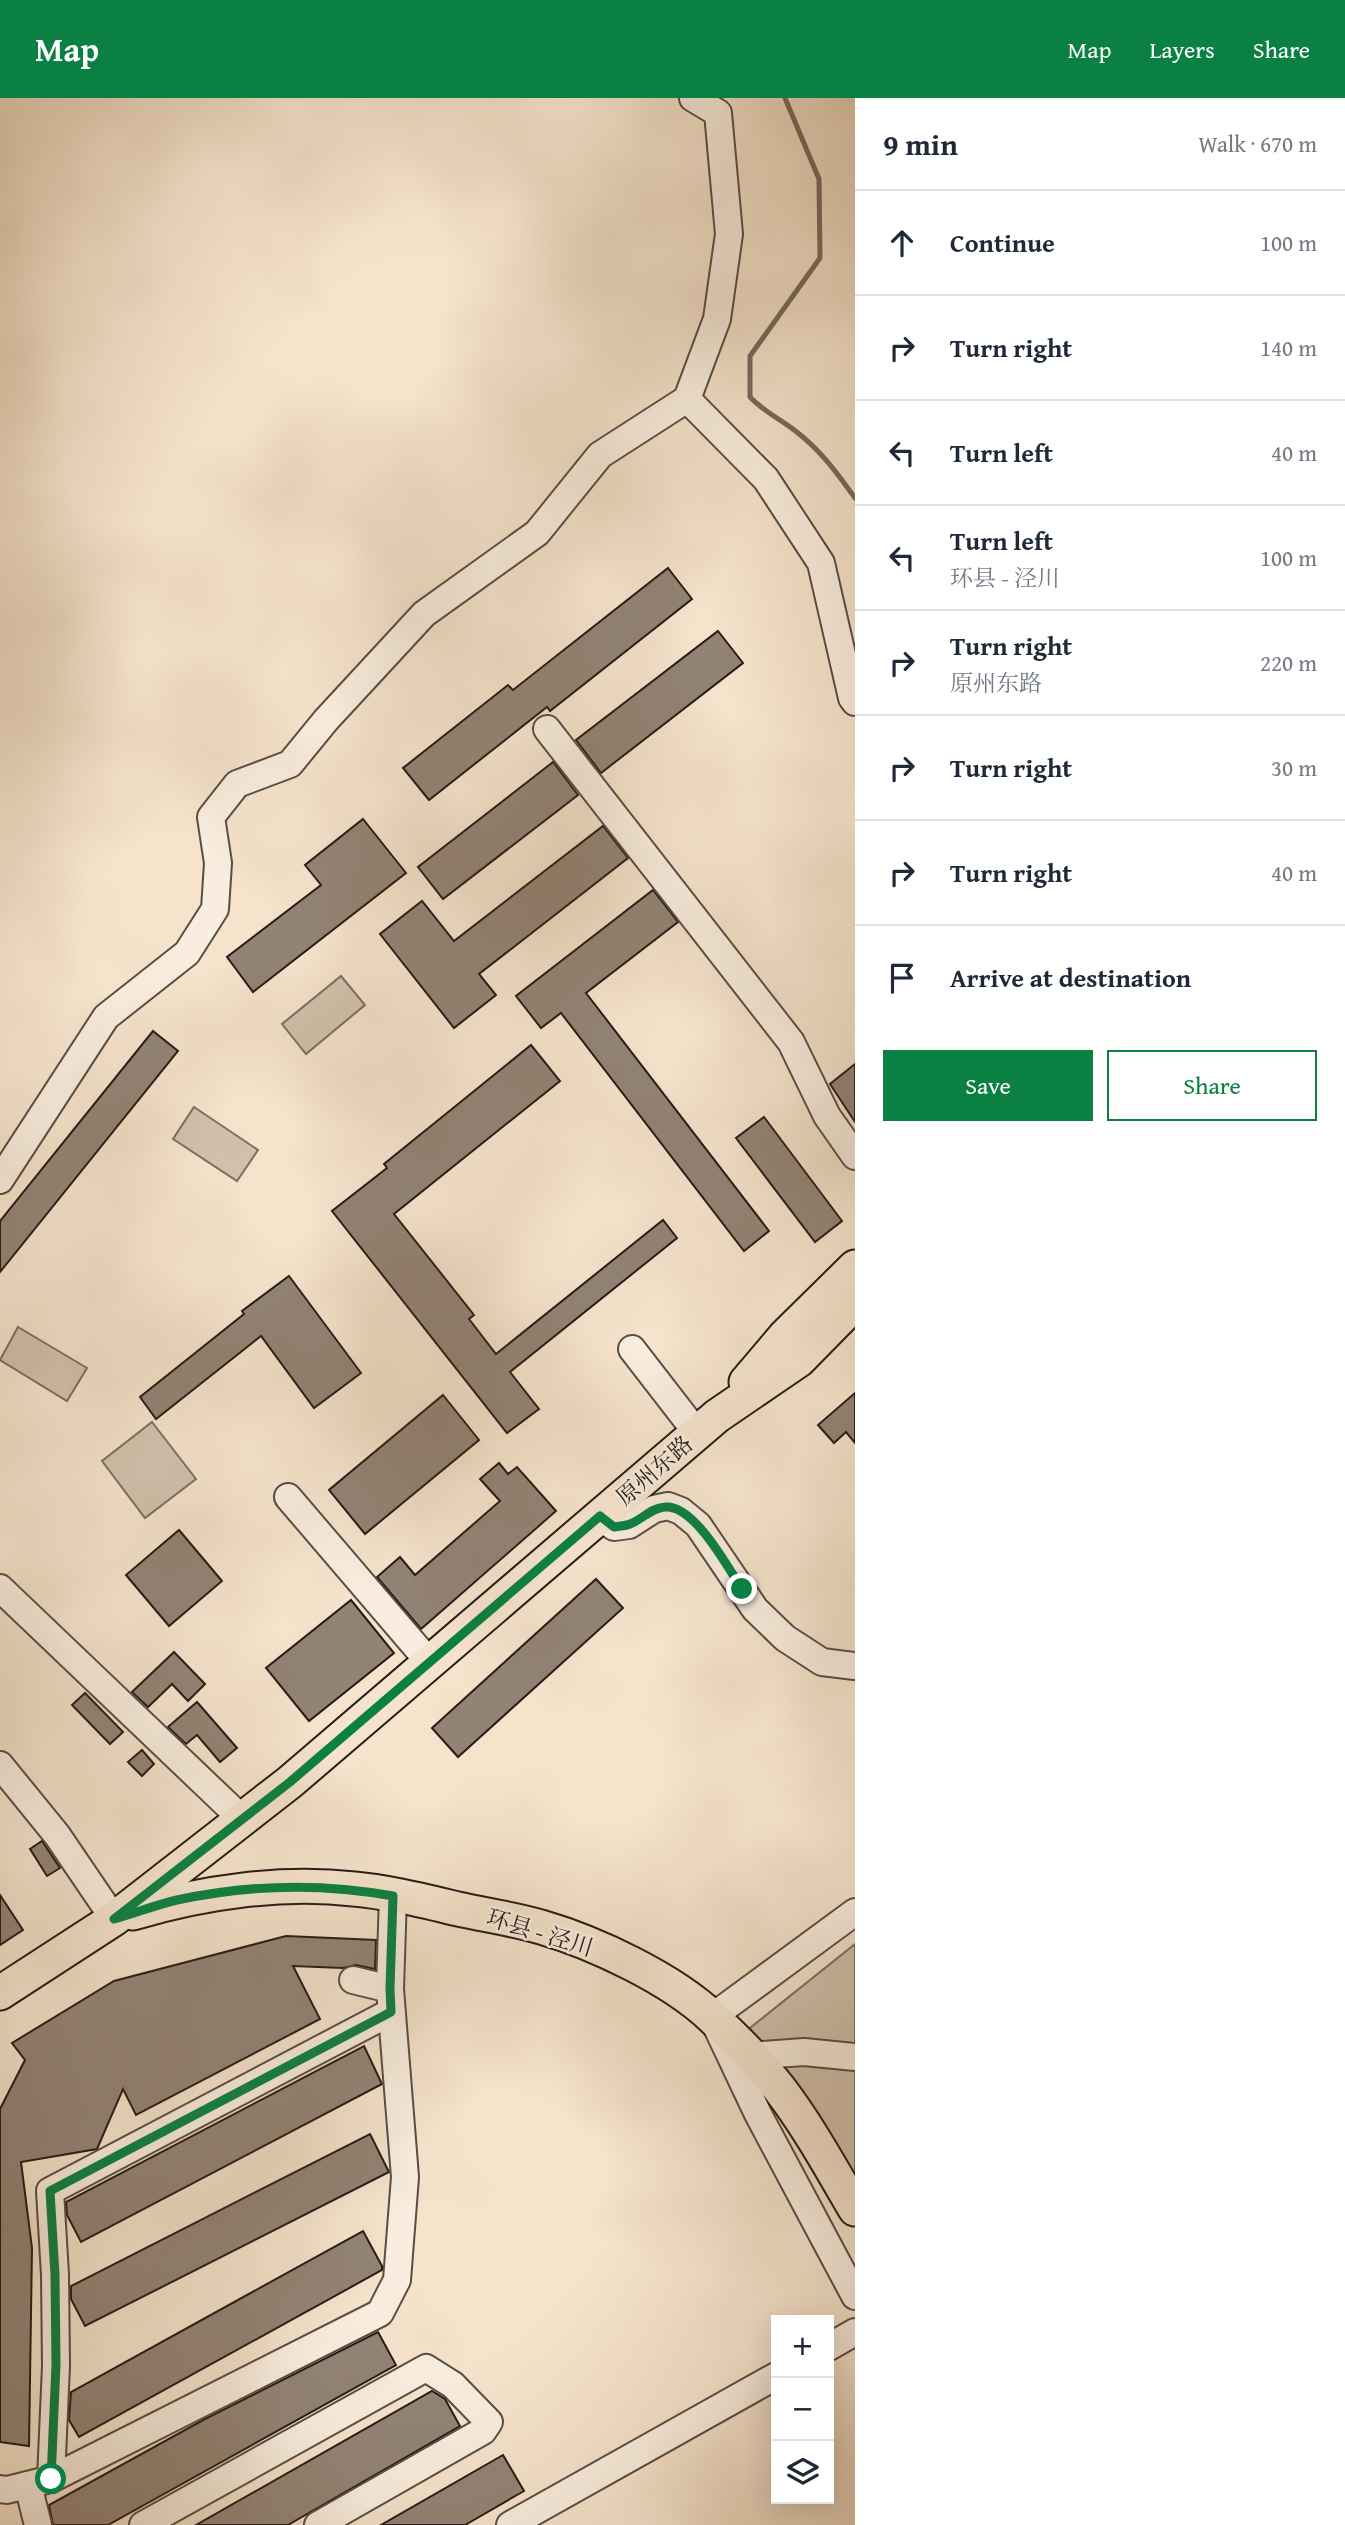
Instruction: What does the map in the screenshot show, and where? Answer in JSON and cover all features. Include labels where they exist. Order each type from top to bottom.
[{"type":"main road","name":"原州东路","points":[[707,1424],[785,1336],[855,1268]]},
{"type":"main road","name":"原州东路","points":[[0,1993],[114,1919],[290,1782],[707,1424],[799,1360],[855,1303]]},
{"type":"main road","name":"环县 - 泾川","points":[[114,1919],[176,1900],[287,1887],[353,1889],[541,1927],[600,1949],[671,1985],[712,2017],[778,2087],[855,2209]]},
{"type":"street","points":[[0,1180],[106,1017],[187,953],[215,909],[218,863],[211,817],[237,784],[290,764],[326,720],[424,614],[537,533],[600,456],[687,398],[717,318],[729,234],[718,113],[693,98]]},
{"type":"street","points":[[687,398],[766,479],[821,563],[855,702]]},
{"type":"street","points":[[547,729],[791,1042],[827,1116],[855,1156]]},
{"type":"street","points":[[632,1349],[707,1424]]},
{"type":"street","points":[[288,1497],[430,1662]]},
{"type":"street","points":[[600,1516],[614,1527],[629,1525],[654,1509],[668,1506],[681,1510],[698,1525],[755,1609],[785,1638],[822,1662],[855,1666]]},
{"type":"street","points":[[0,1588],[241,1818]]},
{"type":"street","points":[[0,1765],[57,1835],[114,1919]]},
{"type":"street","points":[[0,2489],[7,2490],[39,2482],[380,2313],[397,2280],[405,2176],[391,2001],[393,1896]]},
{"type":"street","points":[[855,1912],[712,2017],[758,2114],[855,2296]]},
{"type":"street","points":[[353,1980],[391,2001]]},
{"type":"street","points":[[38,2525],[39,2482],[56,2365],[55,2275],[50,2191],[391,2001]]},
{"type":"street","points":[[749,2056],[804,2052],[855,2057]]},
{"type":"street","points":[[834,2344],[855,2332]]},
{"type":"street","points":[[144,2525],[426,2368],[453,2385],[489,2422],[483,2431],[318,2525]]},
{"type":"street","points":[[510,2525],[772,2378]]},
{"type":"shaded area","points":[[341,976],[365,1005],[306,1054],[282,1024]]},
{"type":"shaded area","points":[[194,1107],[258,1150],[237,1181],[173,1139]]},
{"type":"shaded area","points":[[18,1327],[87,1368],[67,1401],[0,1360]]},
{"type":"shaded area","points":[[152,1422],[196,1479],[145,1518],[102,1461]]},
{"type":"shaded area","points":[[855,1944],[855,2189],[750,2028]]},
{"type":"building","points":[[668,568],[692,599],[550,711],[547,707],[429,800],[403,768],[508,685],[513,690]]},
{"type":"building","points":[[718,631],[743,663],[601,773],[576,740]]},
{"type":"building","points":[[553,762],[578,795],[443,899],[418,867]]},
{"type":"building","points":[[363,819],[406,873],[253,992],[227,957],[321,885],[305,865]]},
{"type":"building","points":[[603,826],[628,858],[479,974],[496,995],[454,1028],[380,934],[422,901],[454,941]]},
{"type":"building","points":[[653,890],[678,922],[586,993],[769,1231],[744,1251],[561,1013],[541,1028],[516,996]]},
{"type":"building","points":[[153,1031],[178,1051],[0,1272],[0,1221]]},
{"type":"building","points":[[531,1045],[560,1081],[394,1214],[474,1315],[469,1319],[496,1354],[663,1220],[677,1238],[510,1372],[539,1409],[507,1433],[332,1211],[387,1168],[384,1164]]},
{"type":"building","points":[[855,1064],[855,1122],[830,1084]]},
{"type":"building","points":[[764,1117],[842,1221],[815,1242],[736,1138]]},
{"type":"building","points":[[289,1276],[361,1373],[314,1408],[261,1336],[156,1419],[140,1397],[244,1314],[242,1311]]},
{"type":"building","points":[[855,1393],[855,1443],[846,1432],[834,1443],[818,1425]]},
{"type":"building","points":[[443,1395],[479,1440],[365,1534],[329,1490]]},
{"type":"building","points":[[499,1463],[508,1474],[517,1467],[556,1511],[421,1629],[377,1577],[400,1557],[415,1575],[500,1501],[480,1479]]},
{"type":"building","points":[[179,1530],[222,1581],[169,1626],[126,1575]]},
{"type":"building","points":[[596,1579],[623,1608],[458,1757],[432,1728]]},
{"type":"building","points":[[351,1600],[394,1653],[309,1721],[266,1668]]},
{"type":"building","points":[[174,1652],[205,1684],[188,1701],[172,1684],[148,1707],[132,1692]]},
{"type":"building","points":[[85,1693],[123,1732],[110,1744],[72,1705]]},
{"type":"building","points":[[197,1702],[237,1748],[220,1762],[197,1735],[186,1744],[168,1727]]},
{"type":"building","points":[[142,1750],[154,1764],[142,1776],[128,1762]]},
{"type":"building","points":[[42,1841],[60,1868],[47,1876],[30,1849]]},
{"type":"building","points":[[0,1895],[23,1930],[0,1945]]},
{"type":"building","points":[[286,1936],[376,1940],[375,1969],[356,1965],[343,1968],[293,1966],[320,2019],[136,2115],[123,2089],[97,2149],[21,2162],[32,2248],[29,2446],[0,2442],[0,2109],[25,2060],[12,2043],[114,1981]]},
{"type":"building","points":[[364,2046],[382,2084],[81,2242],[67,2215],[66,2202]]},
{"type":"building","points":[[370,2134],[389,2172],[85,2326],[71,2299],[71,2286]]},
{"type":"building","points":[[363,2231],[382,2270],[79,2437],[69,2420],[71,2392]]},
{"type":"building","points":[[378,2332],[396,2365],[108,2525],[53,2525],[49,2505],[205,2419]]},
{"type":"building","points":[[432,2391],[445,2399],[460,2426],[288,2525],[196,2525]]},
{"type":"building","points":[[503,2455],[524,2491],[465,2525],[381,2525]]},
{"type":"waterway","points":[[785,98],[819,179],[820,258],[750,356],[750,397],[814,448],[855,498]]},
{"type":"route","points":[[51,2479],[56,2365],[55,2275],[50,2191],[391,2012],[393,1896],[353,1889],[287,1887],[176,1900],[114,1919],[290,1782],[600,1516],[614,1527],[629,1525],[654,1509],[668,1506],[681,1510],[698,1525],[742,1589]]}]
